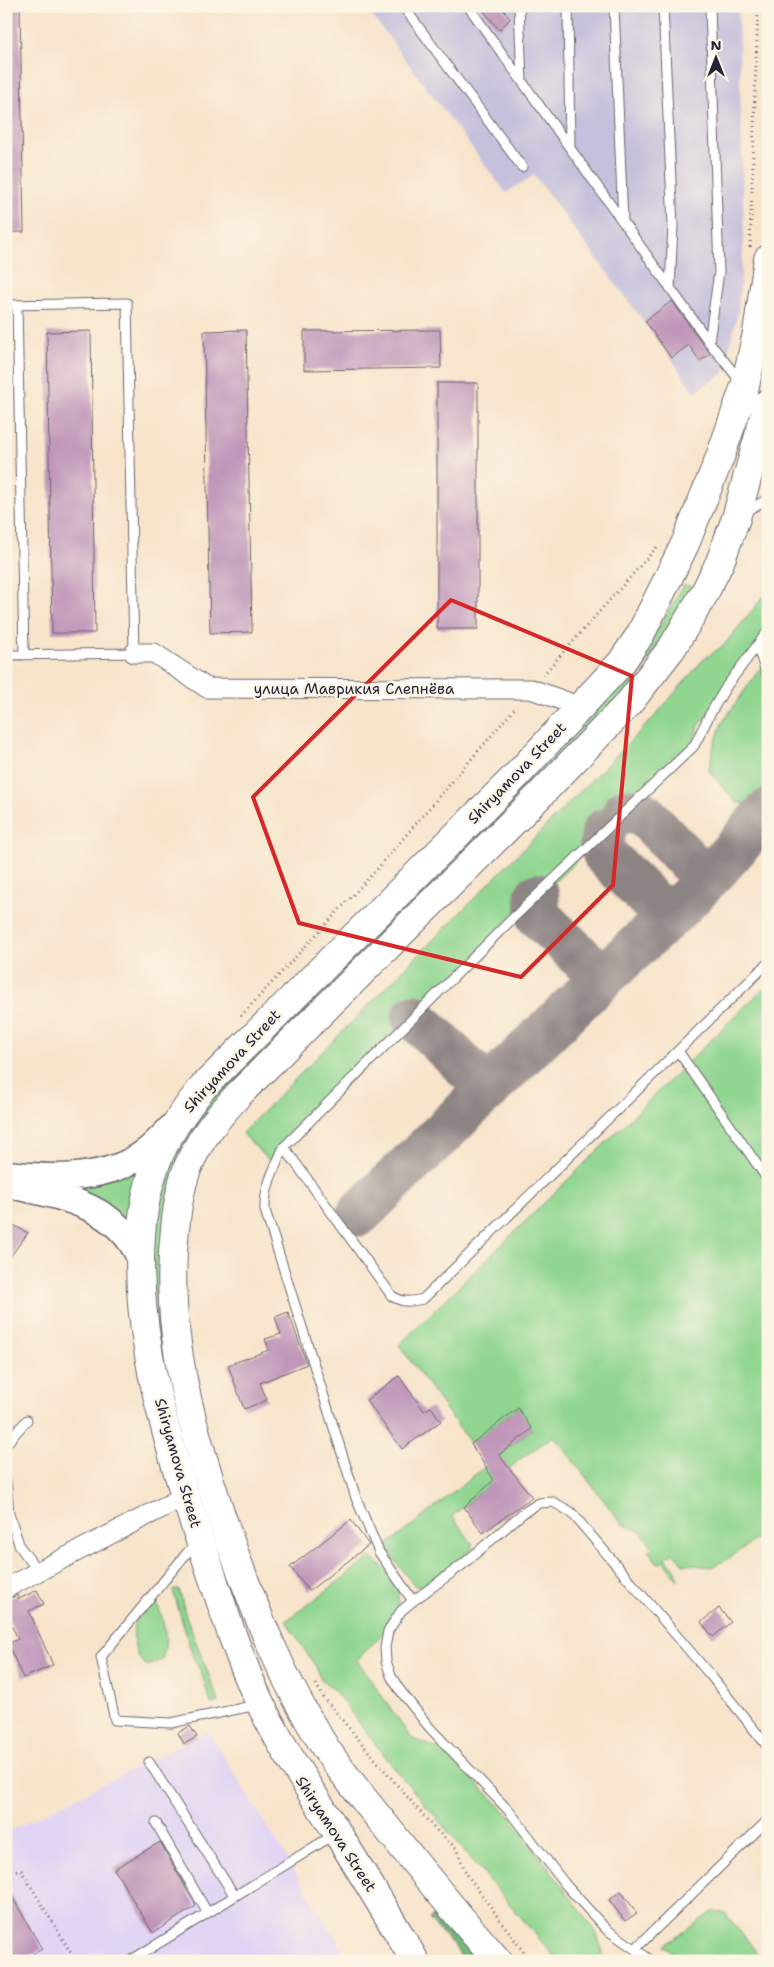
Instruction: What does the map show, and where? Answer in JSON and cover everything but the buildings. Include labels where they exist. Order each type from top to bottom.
[{"type":"main road","name":"Shiryamova Street","points":[[415,1961],[296,1770],[260,1704],[240,1658],[185,1496],[148,1354],[140,1258],[146,1207],[153,1174],[176,1123],[204,1086],[516,775],[622,663],[640,635],[685,544],[720,457],[745,386],[757,333],[759,254]]},
{"type":"main road","name":"Shiryamova Street","points":[[498,1961],[440,1894],[346,1778],[300,1707],[272,1649],[245,1583],[214,1495],[184,1387],[172,1286],[173,1244],[178,1203],[187,1168],[199,1143],[215,1120],[238,1094],[539,796],[629,703],[672,648],[704,594],[720,562],[736,518],[768,403]]},
{"type":"main road","points":[[720,457],[718,488],[725,494],[735,495],[741,488],[754,455]]},
{"type":"main road","points":[[667,582],[679,568],[684,566],[696,568],[702,571],[706,579],[704,594]]},
{"type":"street","name":"улица Маврикия Слепнёва","points":[[134,653],[154,653],[207,688],[532,689],[581,707]]},
{"type":"street","points":[[6,1174],[71,1176],[110,1169],[131,1161],[146,1152],[176,1123]]},
{"type":"street","points":[[6,1184],[62,1197],[89,1208],[122,1229],[133,1243],[140,1258]]},
{"type":"street","points":[[6,1588],[185,1496]]},
{"type":"lane","points":[[403,6],[522,167]]},
{"type":"lane","points":[[468,6],[709,342],[745,386]]},
{"type":"lane","points":[[511,6],[519,16]]},
{"type":"lane","points":[[518,6],[522,81]]},
{"type":"lane","points":[[568,6],[570,149]]},
{"type":"lane","points":[[614,6],[623,223]]},
{"type":"lane","points":[[663,6],[673,226],[670,288]]},
{"type":"lane","points":[[709,342],[719,272],[710,6]]},
{"type":"lane","points":[[6,305],[127,303],[134,653],[6,655]]},
{"type":"lane","points":[[17,305],[24,655]]},
{"type":"lane","points":[[736,518],[768,499]]},
{"type":"lane","points":[[413,1601],[379,1552],[356,1498],[265,1210],[264,1196],[284,1147],[519,913],[694,746],[726,687],[768,631]]},
{"type":"lane","points":[[757,645],[768,678]]},
{"type":"lane","points":[[284,1147],[392,1296],[400,1301],[411,1302],[423,1299],[768,964]]},
{"type":"lane","points":[[678,1051],[768,1180]]},
{"type":"lane","points":[[6,1444],[27,1420]]},
{"type":"lane","points":[[6,1481],[10,1514],[20,1547],[38,1572]]},
{"type":"lane","points":[[652,1961],[606,1929],[565,1884],[510,1812],[429,1727],[391,1676],[385,1648],[388,1631],[401,1611],[462,1565],[523,1513],[539,1503],[554,1502],[571,1512],[768,1746]]},
{"type":"lane","points":[[199,1538],[101,1657],[115,1720],[171,1723],[260,1704]]},
{"type":"lane","points":[[148,1762],[234,1895]]},
{"type":"lane","points":[[635,1949],[768,1820]]},
{"type":"lane","points":[[156,1823],[208,1912]]},
{"type":"lane","points":[[130,1961],[337,1833]]},
{"type":"path","points":[[758,6],[759,254]]},
{"type":"path","points":[[235,1023],[377,869],[532,689],[658,547]]},
{"type":"path","points":[[6,1870],[21,1870],[71,1953],[72,1961]]},
{"type":"path","points":[[466,1873],[530,1961]]},
{"type":"highlighted area","points":[[451,600],[632,676],[613,885],[521,977],[299,923],[253,797]]},
{"type":"shaded area","points":[[365,6],[738,6],[744,238],[738,312],[723,374],[694,392],[671,358],[534,175],[506,193]]},
{"type":"shaded area","points":[[208,1731],[350,1961],[6,1961],[6,1833]]},
{"type":"green space","points":[[687,585],[695,588],[627,694],[178,1164],[185,1427],[166,1393],[158,1352],[152,1243],[158,1201],[168,1161],[203,1103],[655,634],[683,586]]},
{"type":"green space","points":[[768,591],[768,627],[699,726],[689,751],[269,1161],[242,1133],[654,717],[703,660],[724,645]]},
{"type":"green space","points":[[768,657],[768,786],[754,804],[737,803],[709,771],[713,748],[722,723]]},
{"type":"green space","points":[[768,984],[768,1531],[729,1558],[712,1567],[683,1564],[673,1552],[666,1558],[676,1570],[678,1580],[663,1561],[659,1564],[648,1551],[653,1547],[640,1531],[622,1524],[554,1436],[524,1456],[452,1516],[472,1543],[472,1549],[424,1585],[417,1587],[385,1547],[532,1429],[517,1408],[471,1444],[399,1345]]},
{"type":"green space","points":[[142,1168],[134,1222],[72,1189]]},
{"type":"green space","points":[[371,1557],[393,1579],[398,1591],[398,1603],[395,1614],[383,1634],[357,1660],[411,1738],[444,1751],[510,1816],[595,1930],[601,1946],[603,1961],[558,1961],[395,1769],[332,1688],[321,1679],[316,1667],[286,1621]]},
{"type":"green space","points":[[179,1589],[186,1616],[219,1702],[211,1704],[201,1672],[193,1657],[173,1591]]},
{"type":"green space","points":[[155,1598],[163,1621],[165,1643],[162,1660],[147,1666],[139,1658],[135,1647],[134,1623]]},
{"type":"green space","points":[[713,1911],[724,1912],[755,1949],[758,1957],[756,1961],[684,1961],[664,1946]]},
{"type":"green space","points":[[436,1913],[479,1961],[464,1961],[454,1946],[429,1919]]},
{"type":"taxiway","points":[[625,811],[638,811],[645,815],[694,867],[705,871],[716,870]]},
{"type":"taxiway","points":[[359,1214],[602,978],[681,906],[768,811]]},
{"type":"taxiway","points":[[604,831],[602,843],[605,855],[655,905],[666,908],[681,906]]},
{"type":"taxiway","points":[[537,896],[538,916],[602,978]]},
{"type":"taxiway","points":[[414,1017],[489,1090]]}]
